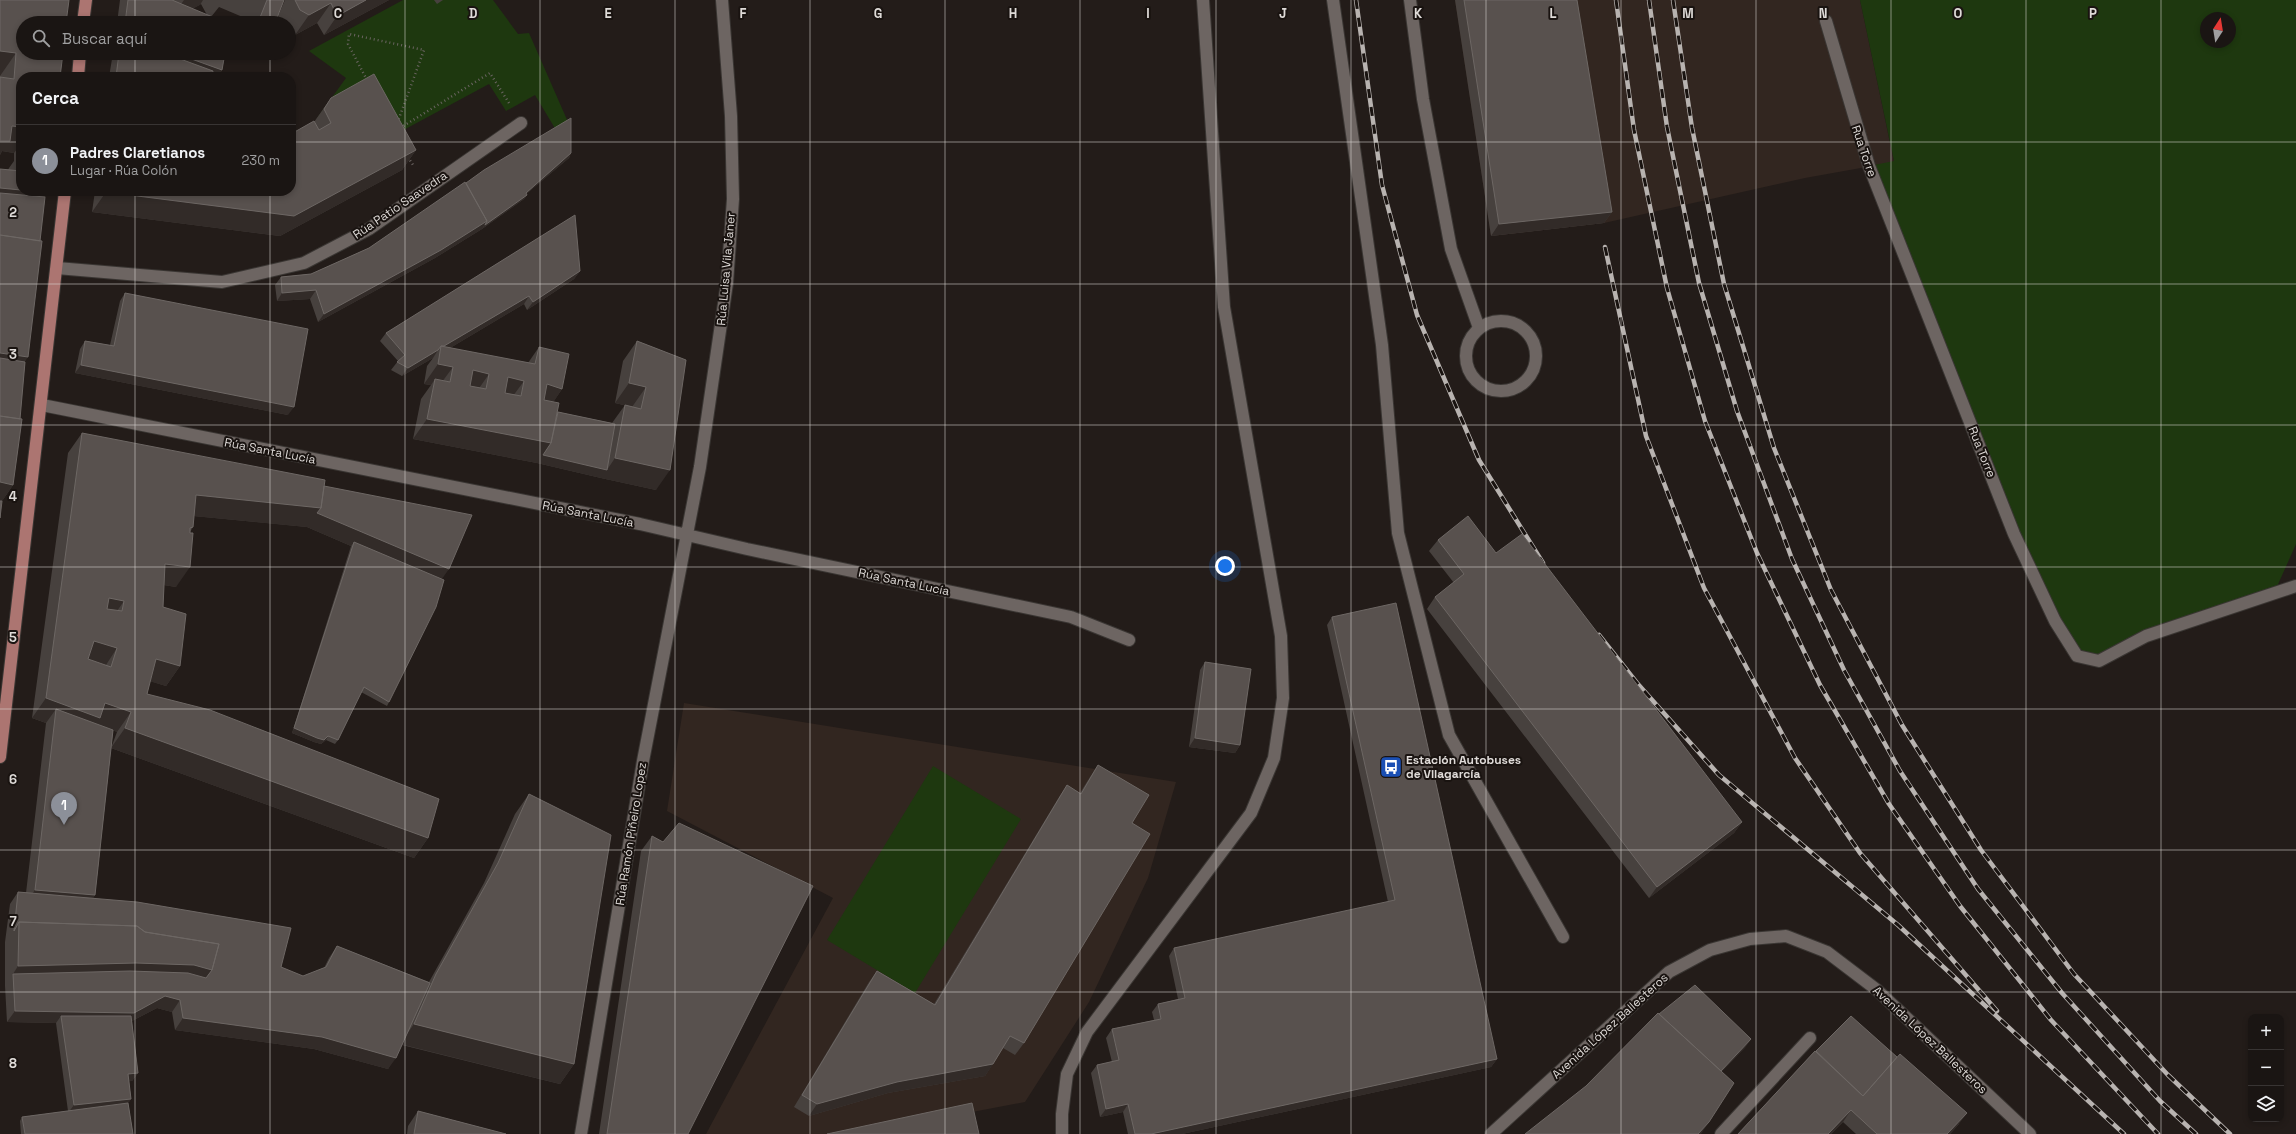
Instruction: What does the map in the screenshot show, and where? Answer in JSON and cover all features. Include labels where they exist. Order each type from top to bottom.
[{"type":"main road","points":[[84,16],[86,0]]},
{"type":"main road","points":[[78,72],[79,60]]},
{"type":"main road","points":[[0,757],[5,673],[42,405],[65,196]]},
{"type":"street","name":"Rúa Luisa Vila Janer","points":[[688,535],[728,276],[732,199],[731,116],[722,0]]},
{"type":"street","points":[[1062,1134],[1062,1114],[1067,1074],[1087,1032],[1250,813],[1274,758],[1283,698],[1281,636],[1224,307],[1203,0]]},
{"type":"street","points":[[1333,0],[1382,345],[1398,533],[1449,735],[1563,937]]},
{"type":"street","points":[[1410,0],[1423,99],[1452,249],[1479,328]]},
{"type":"street","name":"Rua Torre","points":[[1826,21],[1868,166],[2014,534],[2055,621],[2077,656],[2099,662],[2146,636],[2296,586]]},
{"type":"street","name":"Rúa Patio Saavedra","points":[[57,268],[222,282],[304,263],[369,229],[522,123]]},
{"type":"street","points":[[1500,320],[1511,322],[1523,327],[1531,336],[1536,348],[1537,360],[1533,372],[1526,381],[1516,388],[1504,391],[1492,390],[1480,385],[1472,376],[1467,366],[1467,345],[1472,335],[1479,328],[1489,322],[1500,320]]},
{"type":"street","name":"Rúa Santa Lucía","points":[[42,405],[688,535],[753,551],[1071,617],[1129,640]]},
{"type":"street","name":"Rúa Ramón Piñeiro Lopez","points":[[581,1134],[643,761],[688,535]]},
{"type":"street","name":"Avenida López Ballesteros","points":[[1491,1134],[1669,972],[1710,950],[1750,939],[1786,936],[1827,952],[1877,990],[2030,1134]]},
{"type":"street","points":[[1721,1134],[1810,1038]]},
{"type":"path","points":[[369,85],[348,44],[349,34],[424,50],[396,124]]},
{"type":"path","points":[[394,132],[490,73],[522,123]]},
{"type":"path","points":[[405,152],[413,165]]},
{"type":"shaded area","points":[[1455,0],[1860,0],[1894,162],[1805,178],[1604,223],[1491,236]]},
{"type":"shaded area","points":[[684,703],[1176,782],[1148,878],[1089,1002],[1025,1102],[857,1134],[706,1134],[833,898],[667,811]]},
{"type":"green space","points":[[403,0],[493,0],[518,34],[529,33],[568,122],[556,130],[535,95],[506,111],[489,84],[385,140],[361,94],[317,118],[346,78],[309,51]]},
{"type":"green space","points":[[1860,0],[2296,0],[2296,544],[2275,591],[2146,636],[2099,661],[2077,656],[2055,621],[1869,166],[1894,161]]},
{"type":"green space","points":[[933,766],[1021,819],[915,993],[827,940]]},
{"type":"building","points":[[0,0],[69,0],[67,16],[16,16],[16,53],[0,51]]},
{"type":"building","points":[[128,0],[172,0],[210,16],[126,16]]},
{"type":"building","points":[[267,0],[284,0],[278,16],[261,16]]},
{"type":"building","points":[[295,0],[366,0],[337,16],[331,3],[309,15],[300,10]]},
{"type":"building","points":[[1464,0],[1577,0],[1612,212],[1499,224]]},
{"type":"building","points":[[16,53],[16,60],[62,60],[61,72],[16,72],[16,126],[12,126],[10,141],[0,141],[0,77],[14,79]]},
{"type":"building","points":[[118,60],[183,60],[213,71],[213,72],[117,72]]},
{"type":"building","points":[[194,60],[224,60],[222,70]]},
{"type":"building","points":[[374,74],[416,150],[294,216],[137,196],[296,196],[296,131],[314,121],[319,130],[331,123],[324,109],[331,98]]},
{"type":"building","points":[[571,118],[571,153],[526,193],[527,195],[485,225],[487,221],[466,183],[484,170]]},
{"type":"building","points":[[0,169],[16,171],[16,190],[0,188]]},
{"type":"building","points":[[465,182],[487,221],[441,250],[324,314],[316,290],[282,293],[281,277],[311,274],[369,248]]},
{"type":"building","points":[[0,193],[16,194],[16,196],[45,197],[40,241],[0,235]]},
{"type":"building","points":[[575,215],[580,271],[533,302],[529,296],[444,346],[441,346],[438,350],[408,368],[397,362],[405,355],[386,333]]},
{"type":"building","points":[[0,235],[42,241],[28,357],[0,353]]},
{"type":"building","points":[[125,293],[308,329],[294,407],[81,365],[85,341],[114,346]]},
{"type":"building","points":[[637,341],[686,360],[670,470],[615,458],[625,405],[641,409],[646,387],[629,383]]},
{"type":"building","points":[[441,346],[535,364],[539,347],[569,354],[562,389],[547,384],[544,400],[559,403],[551,443],[427,419],[435,379],[450,382],[453,367],[438,364]],"holes":[[[473,370],[489,374],[486,389],[470,386]],[[508,377],[524,381],[521,396],[505,393]]]},
{"type":"building","points":[[0,358],[25,362],[20,419],[0,416]]},
{"type":"building","points":[[558,412],[615,424],[607,470],[543,455],[551,443]]},
{"type":"building","points":[[0,416],[22,419],[13,485],[0,482]]},
{"type":"building","points":[[82,433],[325,480],[321,508],[196,495],[193,527],[190,528],[190,533],[193,533],[190,567],[165,564],[163,607],[186,614],[180,666],[156,659],[147,694],[210,710],[439,799],[428,838],[125,728],[131,712],[105,703],[100,718],[46,698]],"holes":[[[109,598],[124,601],[122,611],[107,609]],[[94,641],[117,648],[111,667],[88,659]]]},
{"type":"building","points":[[324,486],[472,515],[449,569],[317,513],[321,508]]},
{"type":"building","points":[[0,501],[2,501],[0,518]]},
{"type":"building","points":[[1468,516],[1496,553],[1522,534],[1742,822],[1657,887],[1435,597],[1464,574],[1438,540]]},
{"type":"building","points":[[354,542],[444,580],[436,607],[389,702],[364,687],[338,740],[328,736],[324,740],[294,728]]},
{"type":"building","name":"Estación Autobuses de Vilagarcía","points":[[1396,603],[1497,1059],[1151,1134],[1135,1134],[1128,1104],[1106,1109],[1097,1065],[1119,1060],[1112,1029],[1161,1019],[1158,1004],[1185,998],[1174,948],[1395,900],[1332,617]]},
{"type":"building","points":[[1205,662],[1251,669],[1240,745],[1195,738]]},
{"type":"building","points":[[56,709],[113,730],[95,895],[35,890]]},
{"type":"building","points":[[1098,765],[1149,795],[1132,823],[1150,834],[1024,1043],[1010,1036],[993,1064],[897,1082],[817,1104],[802,1095],[877,971],[935,1005],[1067,785],[1081,794]]},
{"type":"building","points":[[529,794],[611,835],[574,1064],[414,1024],[436,974],[498,863]]},
{"type":"building","points":[[679,823],[813,886],[688,1134],[607,1134],[652,836],[663,842]]},
{"type":"building","points":[[18,892],[137,902],[291,928],[281,967],[303,976],[326,967],[337,946],[430,983],[396,1058],[322,1037],[183,1018],[180,1000],[165,996],[134,1013],[15,1011],[13,974],[130,971],[188,973],[206,978],[212,970],[219,944],[145,932],[137,926],[19,922],[14,931]]},
{"type":"building","points":[[19,922],[137,926],[145,932],[219,944],[212,970],[194,965],[136,963],[18,966]]},
{"type":"building","points":[[1695,985],[1751,1039],[1721,1071],[1659,1014]]},
{"type":"building","points":[[1658,1013],[1734,1083],[1709,1122],[1698,1134],[1525,1134],[1586,1086]]},
{"type":"building","points":[[61,1016],[131,1016],[138,1073],[128,1074],[131,1099],[74,1105]]},
{"type":"building","points":[[1851,1016],[1897,1057],[1863,1096],[1816,1051]]},
{"type":"building","points":[[1815,1051],[1863,1096],[1900,1054],[1967,1113],[1947,1134],[1877,1134],[1851,1110],[1828,1134],[1738,1134]]},
{"type":"building","points":[[128,1103],[133,1134],[25,1134],[22,1117]]},
{"type":"building","points":[[972,1103],[979,1134],[827,1134]]},
{"type":"building","points":[[418,1111],[506,1134],[414,1134]]},
{"type":"railway","points":[[1356,0],[1382,185],[1417,315],[1479,460],[1543,563]]},
{"type":"railway","points":[[1616,0],[1634,130],[1667,288],[1705,421],[1757,553],[1820,685],[1889,804],[1960,906],[2051,1020],[2158,1134]]},
{"type":"railway","points":[[1649,0],[1667,127],[1699,283],[1737,411],[1792,559],[1844,670],[1900,771],[1978,889],[2062,993],[2160,1101],[2196,1134]]},
{"type":"railway","points":[[1673,0],[1692,128],[1724,284],[1774,448],[1831,590],[1902,725],[1981,850],[2074,974],[2168,1075],[2230,1134]]},
{"type":"railway","points":[[1605,247],[1646,436],[1704,588],[1795,758],[1860,853],[1997,1011]]},
{"type":"railway","points":[[1599,635],[1637,683],[1719,775],[1898,925],[2124,1134]]},
{"type":"place","name":"Estación Autobuses de Vilagarcía","points":[[1391,767]]},
{"type":"place","name":"Padres Claretianos","points":[[64,825]]}]
